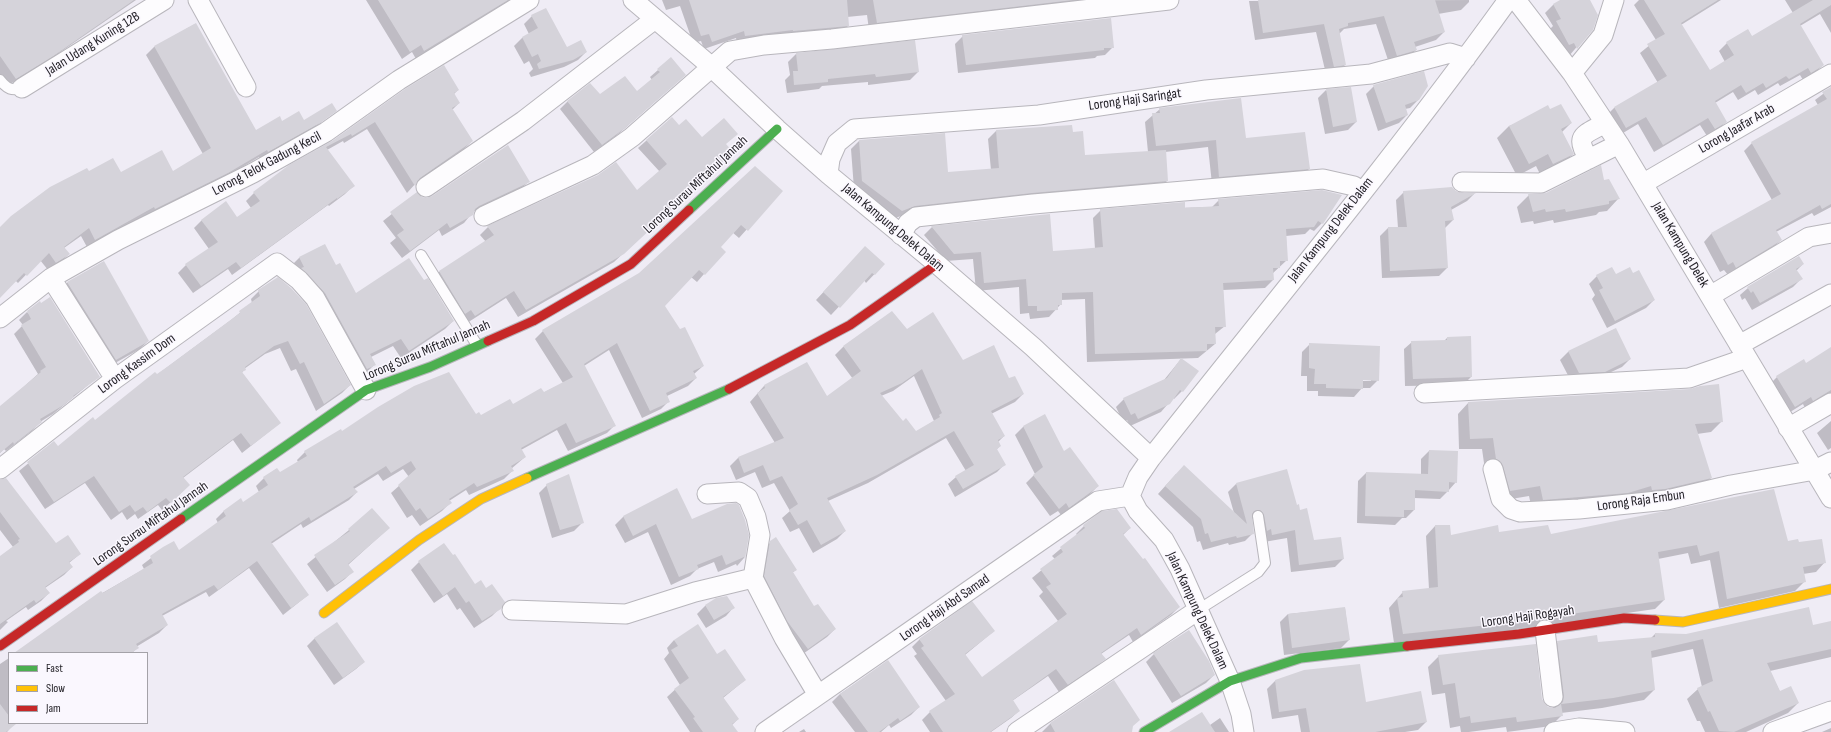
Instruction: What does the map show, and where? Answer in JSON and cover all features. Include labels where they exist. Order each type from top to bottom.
[{"type":"street","name":"Jalan Udang Kuning 12B","points":[[22,88],[164,0]]},
{"type":"street","points":[[198,0],[246,87]]},
{"type":"street","name":"Lorong Telok Gadung Kecil","points":[[0,318],[51,278],[118,240],[253,173],[326,132],[399,80],[529,0]]},
{"type":"street","name":"Jalan Kampung Delek Dalam","points":[[633,0],[713,68],[777,129],[828,174],[938,264],[1033,347],[1151,458]]},
{"type":"street","points":[[484,216],[593,166],[632,137],[713,68],[730,51],[764,45],[832,39],[1169,0]]},
{"type":"street","name":"Jalan Kampung Delek Dalam","points":[[1244,732],[1241,714],[1230,681],[1180,569],[1164,540],[1138,511],[1130,496],[1138,477],[1151,458],[1362,192],[1466,58],[1508,0]]},
{"type":"street","name":"Jalan Kampung Delek","points":[[1516,0],[1572,73],[1644,183],[1788,428],[1823,466],[1831,498]]},
{"type":"street","points":[[1572,73],[1603,35],[1614,0]]},
{"type":"street","points":[[426,187],[523,121],[655,19]]},
{"type":"street","name":"Lorong Haji Saringat","points":[[828,174],[830,159],[837,143],[854,129],[1039,115],[1206,90],[1371,74],[1450,53],[1466,58]]},
{"type":"street","name":"Lorong Jaafar Arab","points":[[1644,183],[1831,74]]},
{"type":"street","points":[[1589,159],[1581,147],[1581,140],[1606,123]]},
{"type":"street","name":"Lorong Surau Miftahul Jannah","points":[[0,646],[366,390],[430,367],[532,321],[631,264],[777,129]]},
{"type":"street","points":[[1462,182],[1541,183],[1619,144]]},
{"type":"street","points":[[901,234],[908,223],[916,217],[1033,204],[1323,180],[1354,186],[1362,192]]},
{"type":"street","points":[[1710,296],[1809,237],[1831,233]]},
{"type":"street","name":"Lorong Kassim Dom","points":[[0,469],[115,379],[277,263],[299,280],[316,298],[366,390]]},
{"type":"street","points":[[324,613],[419,540],[481,498],[732,388],[850,325],[938,264]]},
{"type":"street","points":[[51,278],[115,379]]},
{"type":"street","points":[[1424,393],[1689,378],[1743,352],[1831,294]]},
{"type":"street","points":[[1788,428],[1831,403]]},
{"type":"street","name":"Lorong Raja Embun","points":[[1493,469],[1501,499],[1511,509],[1520,512],[1579,509],[1668,500],[1823,466]]},
{"type":"street","points":[[707,494],[739,492],[748,498],[756,517],[760,535],[753,578],[784,638],[818,695]]},
{"type":"street","name":"Lorong Haji Abd Samad","points":[[765,732],[1098,501],[1130,496]]},
{"type":"street","points":[[512,610],[626,614],[695,592],[753,578]]},
{"type":"street","name":"Lorong Haji Rogayah","points":[[1144,732],[1230,681],[1301,658],[1545,630],[1624,618],[1682,622],[1831,589]]},
{"type":"street","points":[[1017,732],[1198,610]]},
{"type":"street","points":[[1545,630],[1553,697]]},
{"type":"street","points":[[1772,732],[1831,711]]},
{"type":"street","points":[[1554,732],[1579,728],[1625,732]]},
{"type":"lane","points":[[0,80],[9,89],[14,90],[22,88]]},
{"type":"lane","points":[[421,255],[478,345]]},
{"type":"lane","points":[[1198,610],[1258,572],[1265,563],[1258,516]]},
{"type":"building","points":[[0,0],[134,0],[52,57],[16,79],[0,56]]},
{"type":"building","points":[[378,0],[508,0],[424,51],[421,45],[410,52]]},
{"type":"building","points":[[689,0],[847,0],[849,26],[793,30],[745,36],[744,31],[712,42],[709,34],[701,36]]},
{"type":"building","points":[[873,0],[1073,0],[877,23]]},
{"type":"building","points":[[1258,0],[1435,0],[1445,32],[1414,42],[1417,50],[1397,56],[1384,16],[1348,23],[1348,26],[1339,29],[1346,65],[1334,67],[1324,24],[1263,33]]},
{"type":"building","points":[[1560,0],[1590,0],[1598,15],[1593,30],[1577,49],[1574,43],[1569,45],[1556,21],[1561,19],[1553,4]]},
{"type":"building","points":[[1644,0],[1718,0],[1681,23],[1710,70],[1734,55],[1726,42],[1748,29],[1752,36],[1813,0],[1831,0],[1831,5],[1800,24],[1824,65],[1811,73],[1808,68],[1789,79],[1786,76],[1766,88],[1763,83],[1746,93],[1741,85],[1715,101],[1727,122],[1715,129],[1708,118],[1663,145],[1646,117],[1626,128],[1614,107],[1667,76],[1647,44],[1665,34]]},
{"type":"building","points":[[546,8],[567,47],[581,40],[587,52],[573,60],[539,69],[537,64],[541,61],[538,54],[532,57],[522,37],[538,28],[531,15]]},
{"type":"building","points":[[1111,18],[1114,48],[966,65],[962,35]]},
{"type":"building","points":[[196,23],[256,130],[280,116],[282,121],[299,111],[304,120],[332,103],[337,111],[320,123],[268,152],[267,150],[228,173],[155,209],[154,207],[95,240],[89,228],[64,247],[70,254],[56,263],[49,253],[27,276],[24,273],[0,298],[0,227],[11,216],[50,187],[87,168],[89,171],[113,158],[121,172],[162,150],[173,171],[211,148],[154,46]]},
{"type":"building","points":[[915,40],[919,72],[876,77],[875,74],[828,79],[828,82],[794,85],[793,71],[798,71],[796,53]]},
{"type":"building","points":[[671,57],[686,75],[625,128],[602,145],[567,101],[590,83],[600,94],[625,76],[637,91],[660,72],[657,69]]},
{"type":"building","points":[[444,65],[459,90],[454,93],[460,103],[452,108],[473,141],[420,178],[415,186],[375,122],[352,136],[351,134],[326,147],[355,186],[241,268],[236,262],[201,286],[185,264],[218,242],[201,220],[226,201],[237,217],[260,201],[253,192],[289,165],[332,141],[405,89]]},
{"type":"building","points":[[1424,71],[1428,86],[1419,100],[1405,105],[1408,115],[1386,123],[1373,85]]},
{"type":"building","points":[[1351,87],[1357,122],[1333,127],[1326,89]]},
{"type":"building","points":[[1831,87],[1831,204],[1822,209],[1820,205],[1776,230],[1782,240],[1736,268],[1733,262],[1728,265],[1711,233],[1781,194],[1751,142],[1827,99],[1822,92]]},
{"type":"building","points":[[1241,98],[1246,138],[1305,132],[1310,169],[1219,177],[1216,140],[1156,146],[1152,113],[1160,113],[1159,108]]},
{"type":"building","points":[[1561,104],[1572,123],[1561,129],[1574,154],[1553,164],[1548,154],[1529,164],[1509,126],[1548,105],[1550,109]]},
{"type":"building","points":[[672,117],[679,125],[686,119],[702,137],[724,118],[738,134],[726,144],[733,152],[624,254],[526,310],[514,291],[475,316],[471,310],[465,314],[439,271],[494,235],[487,226],[598,175],[616,162],[637,190],[667,164],[646,140]]},
{"type":"building","points":[[1072,125],[1073,132],[1083,131],[1085,155],[1166,150],[1168,181],[1032,193],[915,206],[902,211],[862,181],[859,140],[945,133],[948,172],[999,168],[996,130]]},
{"type":"building","points":[[508,145],[530,182],[479,206],[475,209],[473,215],[450,228],[447,223],[410,251],[397,235],[404,230],[390,212],[417,192],[422,197],[427,198],[432,196]]},
{"type":"building","points":[[1601,165],[1604,180],[1609,179],[1620,199],[1609,201],[1609,204],[1566,212],[1565,209],[1546,212],[1545,209],[1533,212],[1528,194],[1546,193]]},
{"type":"building","points":[[755,166],[783,191],[748,231],[741,225],[721,247],[726,252],[705,275],[699,270],[665,306],[680,329],[685,327],[704,366],[693,371],[697,378],[666,393],[670,402],[650,411],[617,343],[584,364],[616,426],[576,443],[566,423],[521,448],[526,457],[511,466],[514,471],[477,487],[474,483],[449,499],[452,503],[428,519],[420,508],[416,511],[398,485],[416,469],[411,461],[391,473],[386,466],[353,487],[358,492],[311,521],[309,517],[271,542],[309,595],[291,608],[257,561],[218,590],[214,585],[162,614],[168,625],[136,644],[139,648],[133,652],[15,652],[101,591],[103,593],[153,563],[150,556],[163,547],[174,541],[179,550],[226,516],[223,511],[241,498],[243,502],[268,485],[263,477],[277,468],[280,472],[307,456],[304,451],[341,429],[342,431],[378,407],[414,386],[449,372],[476,414],[479,412],[481,415],[510,399],[513,404],[541,388],[544,392],[573,377],[542,330],[639,273]]},
{"type":"building","points":[[1452,187],[1461,193],[1476,193],[1451,207],[1454,220],[1445,221],[1448,268],[1390,271],[1388,227],[1407,227],[1403,191]]},
{"type":"building","points":[[1322,190],[1342,195],[1323,224],[1318,221],[1314,227],[1286,229],[1288,261],[1280,261],[1280,268],[1273,268],[1274,280],[1223,283],[1226,327],[1215,327],[1216,344],[1207,344],[1207,351],[1095,354],[1093,292],[1062,293],[1062,305],[1058,305],[1058,310],[1037,311],[1037,306],[1028,306],[1026,279],[984,283],[981,252],[954,254],[931,226],[1050,214],[1053,251],[1103,247],[1100,209],[1185,202],[1185,208],[1219,206],[1218,199]]},
{"type":"building","points":[[325,244],[336,265],[340,263],[356,293],[409,258],[424,280],[428,278],[454,321],[409,351],[401,339],[370,354],[376,365],[367,369],[325,293],[301,268],[304,267],[299,257]]},
{"type":"building","points":[[865,246],[885,264],[875,275],[872,273],[840,308],[823,292]]},
{"type":"building","points":[[1799,256],[1804,264],[1796,269],[1803,279],[1760,303],[1753,291],[1751,293],[1747,287]]},
{"type":"building","points":[[104,261],[149,341],[116,360],[67,282]]},
{"type":"building","points":[[1612,267],[1616,274],[1630,267],[1633,273],[1639,270],[1655,300],[1615,321],[1599,290],[1603,288],[1596,275]]},
{"type":"building","points":[[278,277],[306,304],[351,385],[324,404],[304,362],[300,364],[288,341],[274,346],[245,367],[246,370],[242,372],[281,423],[251,446],[241,433],[183,477],[190,485],[171,503],[166,498],[147,512],[143,507],[135,512],[130,505],[119,512],[94,476],[54,502],[27,462],[54,441],[58,446],[93,417],[95,420],[155,372],[157,374],[167,367],[240,313],[239,311],[260,296],[258,290]]},
{"type":"building","points":[[50,297],[100,377],[73,396],[74,397],[62,406],[40,419],[42,422],[0,453],[0,406],[46,367],[21,325],[31,319],[27,311],[40,301],[41,303]]},
{"type":"building","points":[[892,311],[907,329],[933,312],[963,360],[994,345],[1009,378],[1015,376],[1024,394],[991,411],[1005,436],[998,440],[1001,446],[997,449],[1006,465],[963,489],[955,476],[974,465],[954,431],[877,475],[827,498],[846,531],[821,545],[807,520],[798,525],[789,510],[798,504],[782,476],[770,481],[763,465],[744,473],[738,457],[784,438],[757,393],[765,388],[764,385],[807,362],[827,396],[861,371],[843,346]],"holes":[[[922,369],[942,413],[939,415],[940,417],[916,431],[906,418],[903,421],[880,393],[902,383]]]},
{"type":"building","points":[[1616,328],[1631,359],[1605,372],[1579,373],[1568,351]]},
{"type":"building","points":[[1471,336],[1472,377],[1413,379],[1411,341],[1447,340],[1447,337]]},
{"type":"building","points":[[1309,343],[1380,346],[1379,381],[1363,380],[1363,389],[1326,388],[1326,384],[1314,384],[1315,369],[1309,368]]},
{"type":"building","points":[[1831,347],[1831,390],[1813,401],[1811,397],[1795,407],[1776,376],[1804,359],[1806,363]]},
{"type":"building","points":[[1181,358],[1199,371],[1183,392],[1180,390],[1170,404],[1138,419],[1135,413],[1131,415],[1123,398],[1167,378]]},
{"type":"building","points":[[1719,384],[1723,422],[1695,424],[1712,478],[1665,489],[1652,490],[1651,486],[1628,493],[1543,500],[1540,486],[1510,491],[1503,466],[1500,461],[1496,459],[1493,438],[1470,439],[1468,402],[1690,389],[1700,386]]},
{"type":"building","points":[[1045,414],[1064,451],[1070,447],[1099,486],[1069,508],[1066,503],[1059,509],[1033,475],[1043,467],[1023,426]]},
{"type":"building","points":[[1429,450],[1458,451],[1457,483],[1449,482],[1449,492],[1415,490],[1415,510],[1404,510],[1404,517],[1365,516],[1366,472],[1428,474]]},
{"type":"building","points":[[1184,465],[1247,524],[1236,483],[1287,469],[1297,505],[1299,504],[1300,510],[1307,508],[1314,540],[1341,537],[1344,559],[1299,565],[1295,530],[1272,535],[1271,529],[1267,531],[1264,515],[1260,510],[1254,511],[1252,514],[1254,534],[1237,538],[1236,536],[1211,542],[1208,533],[1205,534],[1201,519],[1165,486]]},
{"type":"building","points":[[569,474],[584,523],[560,530],[546,484]]},
{"type":"building","points":[[6,478],[56,543],[68,535],[81,554],[69,562],[73,567],[45,587],[50,593],[36,603],[34,600],[0,624],[0,556],[19,542],[18,540],[20,539],[0,512],[0,480]]},
{"type":"building","points":[[677,488],[692,519],[727,504],[736,503],[739,505],[749,535],[745,559],[744,557],[726,565],[722,555],[697,565],[699,569],[679,577],[656,524],[633,536],[623,516]]},
{"type":"building","points":[[1774,489],[1788,541],[1798,539],[1799,542],[1822,539],[1826,563],[1803,567],[1806,582],[1727,599],[1719,551],[1700,556],[1697,545],[1658,552],[1665,600],[1517,622],[1403,634],[1397,598],[1403,597],[1402,591],[1438,587],[1435,525],[1450,525],[1451,535],[1498,525],[1499,532],[1548,525],[1551,534]]},
{"type":"building","points":[[372,508],[390,528],[348,564],[354,572],[335,585],[314,555],[350,531],[348,529]]},
{"type":"building","points":[[1117,509],[1131,528],[1123,534],[1143,559],[1145,558],[1180,607],[1141,635],[1137,628],[1101,653],[1106,659],[1068,685],[1056,669],[1013,700],[1020,711],[990,732],[943,732],[929,711],[955,694],[921,648],[924,646],[919,639],[972,601],[995,631],[965,654],[982,677],[1067,614],[1046,587],[1051,584],[1040,569],[1063,552],[1060,547],[1085,528],[1083,525],[1102,511]]},
{"type":"building","points":[[776,537],[797,570],[793,572],[814,606],[818,604],[836,629],[808,649],[787,621],[764,576],[770,541]]},
{"type":"building","points":[[444,543],[453,555],[455,554],[475,584],[481,580],[486,588],[492,584],[505,602],[501,609],[482,621],[469,601],[466,603],[455,587],[443,596],[418,561]]},
{"type":"building","points":[[727,596],[735,608],[714,620],[705,605],[716,598]]},
{"type":"building","points":[[1345,607],[1350,640],[1292,648],[1288,614]]},
{"type":"building","points":[[1809,607],[1813,625],[1831,621],[1831,649],[1767,663],[1780,691],[1791,686],[1799,703],[1734,732],[1719,731],[1697,688],[1713,681],[1703,639],[1651,651],[1655,690],[1613,698],[1561,704],[1563,716],[1517,722],[1516,717],[1471,723],[1470,716],[1460,718],[1455,683],[1443,685],[1438,655],[1536,644],[1542,699],[1548,707],[1555,708],[1563,702],[1564,696],[1557,641],[1597,635],[1598,642],[1655,637],[1655,633],[1686,634]]},
{"type":"building","points":[[337,622],[365,662],[343,678],[314,638]]},
{"type":"building","points":[[698,624],[717,654],[725,649],[746,680],[723,697],[739,719],[732,724],[738,732],[703,732],[693,718],[695,717],[674,689],[689,678],[671,650],[678,646],[674,640]]},
{"type":"building","points":[[1189,630],[1209,661],[1215,675],[1181,696],[1153,653]]},
{"type":"building","points":[[888,660],[920,707],[900,721],[898,718],[879,732],[868,732],[840,694]]},
{"type":"building","points":[[1360,664],[1366,702],[1421,691],[1427,722],[1375,732],[1310,732],[1306,708],[1279,712],[1275,680],[1304,670]]},
{"type":"building","points":[[1114,680],[1140,720],[1133,726],[1132,732],[1055,732],[1050,723]]},
{"type":"building","points":[[0,704],[8,715],[8,724],[16,724],[6,732],[0,732]]},
{"type":"building","points":[[1202,712],[1215,732],[1169,732]]},
{"type":"traffic: fast","points":[[689,210],[777,129]]},
{"type":"traffic: fast","points":[[181,519],[366,390],[430,367],[488,341]]},
{"type":"traffic: fast","points":[[527,478],[729,389]]},
{"type":"traffic: fast","points":[[1144,732],[1230,681],[1301,658],[1407,646]]},
{"type":"traffic: slow","points":[[324,613],[419,540],[481,499],[527,478]]},
{"type":"traffic: slow","points":[[1655,620],[1683,622],[1831,589]]},
{"type":"traffic: jam","points":[[488,341],[533,321],[631,264],[689,210]]},
{"type":"traffic: jam","points":[[729,389],[850,325],[937,264]]},
{"type":"traffic: jam","points":[[0,646],[181,519]]},
{"type":"traffic: jam","points":[[1407,646],[1519,634],[1624,618],[1655,620]]}]
